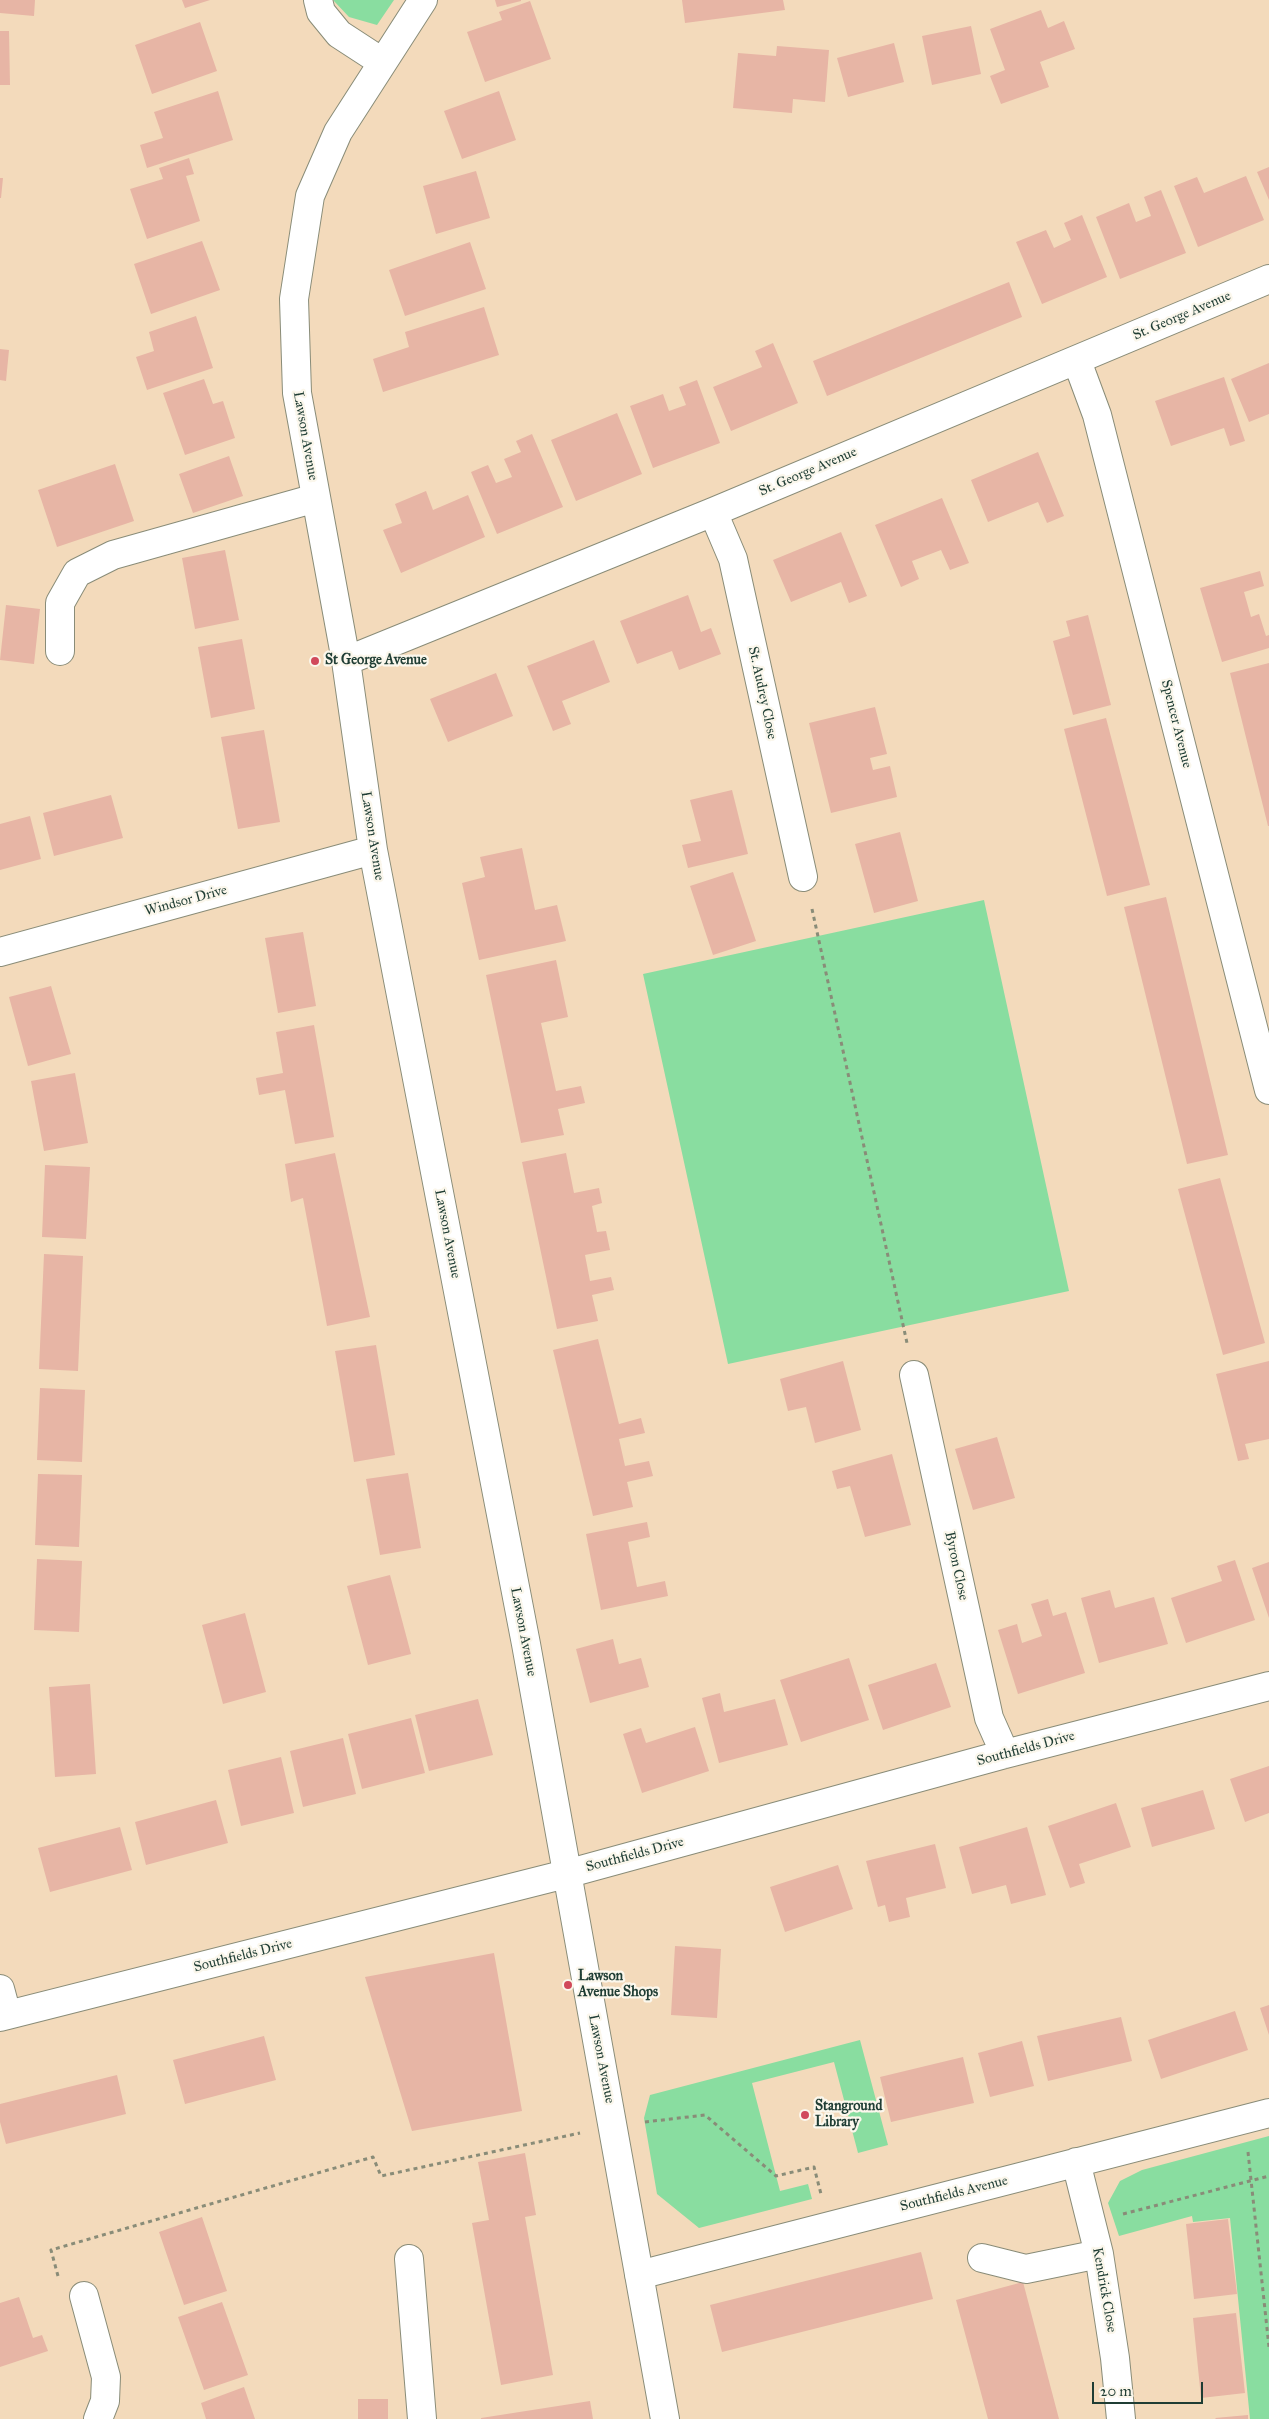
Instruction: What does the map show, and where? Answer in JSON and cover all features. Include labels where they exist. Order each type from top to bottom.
[{"type":"street","points":[[318,0],[321,12],[339,34],[382,62]]},
{"type":"street","name":"Lawson Avenue","points":[[423,0],[338,132],[310,196],[294,299],[297,393],[346,661],[373,850],[526,1644],[566,1874],[614,2126],[664,2419]]},
{"type":"street","name":"St. George Avenue","points":[[346,661],[713,512],[1269,279]]},
{"type":"street","name":"Spencer Avenue","points":[[1076,361],[1097,415],[1269,1090]]},
{"type":"street","points":[[60,651],[60,604],[77,573],[113,555],[316,498]]},
{"type":"street","name":"St. Audrey Close","points":[[713,512],[733,560],[803,877]]},
{"type":"street","name":"Windsor Drive","points":[[0,952],[373,850]]},
{"type":"street","name":"Byron Close","points":[[914,1375],[989,1718],[1005,1754]]},
{"type":"street","name":"Southfields Drive","points":[[3,2016],[566,1874],[1005,1754],[1269,1686]]},
{"type":"street","points":[[0,1989],[3,2016]]},
{"type":"street","name":"Southfields Avenue","points":[[639,2275],[1269,2113]]},
{"type":"street","name":"Kendrick Close","points":[[1076,2162],[1099,2254],[1115,2358],[1121,2419]]},
{"type":"street","points":[[982,2258],[1026,2269],[1099,2254]]},
{"type":"street","points":[[409,2259],[422,2419]]},
{"type":"street","points":[[84,2296],[106,2377],[106,2401],[98,2419]]},
{"type":"path","points":[[803,877],[819,936],[914,1375]]},
{"type":"path","points":[[52,2250],[373,2157],[381,2176],[614,2126],[705,2115],[776,2176],[814,2167],[830,2226]]},
{"type":"path","points":[[1243,2120],[1252,2180],[1269,2347]]},
{"type":"path","points":[[1091,2222],[1269,2176]]},
{"type":"green space","points":[[333,0],[394,0],[377,25],[349,17]]},
{"type":"green space","points":[[984,900],[1069,1291],[728,1364],[643,974]]},
{"type":"green space","points":[[860,2040],[888,2145],[858,2153],[834,2062],[752,2083],[780,2191],[808,2184],[812,2199],[699,2228],[657,2194],[644,2118],[650,2095]]},
{"type":"green space","points":[[1269,2136],[1269,2419],[1250,2419],[1230,2218],[1193,2222],[1192,2216],[1119,2236],[1108,2203],[1120,2181],[1142,2170]]},
{"type":"building","points":[[0,0],[35,0],[34,16],[0,13]]},
{"type":"building","points":[[182,0],[210,0],[185,8]]},
{"type":"building","points":[[495,0],[521,0],[521,1],[497,7]]},
{"type":"building","points":[[682,0],[783,0],[785,10],[685,23]]},
{"type":"building","points":[[530,1],[551,59],[485,82],[467,32],[502,20],[499,12]]},
{"type":"building","points":[[1041,10],[1048,28],[1064,21],[1075,49],[1040,62],[1049,87],[1001,104],[990,76],[1005,70],[990,29]]},
{"type":"building","points":[[200,22],[217,71],[152,94],[135,45]]},
{"type":"building","points":[[971,26],[981,74],[932,85],[922,36]]},
{"type":"building","points":[[0,31],[9,31],[10,85],[0,85]]},
{"type":"building","points":[[894,43],[904,82],[848,97],[837,58]]},
{"type":"building","points":[[777,46],[829,50],[825,102],[793,99],[792,113],[733,108],[738,53],[776,56]]},
{"type":"building","points":[[218,91],[233,140],[147,168],[140,145],[163,138],[154,112]]},
{"type":"building","points":[[499,91],[516,140],[462,159],[444,111]]},
{"type":"building","points":[[189,158],[194,174],[186,176],[200,221],[147,239],[130,189],[163,179],[159,168]]},
{"type":"building","points":[[1269,167],[1269,200],[1257,172]]},
{"type":"building","points":[[476,171],[490,218],[436,234],[423,186]]},
{"type":"building","points":[[1246,176],[1264,220],[1198,247],[1174,186],[1197,177],[1204,193]]},
{"type":"building","points":[[0,178],[3,178],[1,198],[0,198]]},
{"type":"building","points":[[1161,190],[1186,253],[1120,279],[1096,217],[1129,203],[1136,222],[1151,216],[1144,197]]},
{"type":"building","points":[[1082,215],[1107,277],[1042,304],[1016,242],[1046,230],[1054,248],[1071,240],[1064,223]]},
{"type":"building","points":[[202,241],[220,290],[151,314],[134,264]]},
{"type":"building","points":[[470,242],[486,289],[405,316],[389,270]]},
{"type":"building","points":[[1009,282],[1022,317],[827,396],[813,361]]},
{"type":"building","points":[[484,307],[499,355],[383,392],[373,359],[409,347],[405,332]]},
{"type":"building","points":[[196,316],[213,368],[147,390],[136,357],[154,351],[149,332]]},
{"type":"building","points":[[773,343],[798,403],[731,431],[713,387],[762,367],[755,351]]},
{"type":"building","points":[[0,349],[9,350],[6,381],[0,380]]},
{"type":"building","points":[[1269,363],[1269,414],[1249,422],[1231,379]]},
{"type":"building","points":[[1224,377],[1245,441],[1230,446],[1224,428],[1171,446],[1155,401]]},
{"type":"building","points":[[204,379],[213,404],[223,401],[235,438],[185,455],[163,393]]},
{"type":"building","points":[[697,380],[720,443],[653,468],[630,406],[663,394],[669,411],[686,405],[679,387]]},
{"type":"building","points":[[617,413],[642,474],[576,501],[551,440]]},
{"type":"building","points":[[532,434],[563,507],[497,534],[471,472],[488,465],[496,483],[512,477],[504,459],[521,452],[516,441]]},
{"type":"building","points":[[1038,452],[1064,516],[1047,523],[1038,502],[988,522],[971,480]]},
{"type":"building","points":[[229,456],[243,496],[193,513],[179,474]]},
{"type":"building","points":[[115,464],[134,521],[57,547],[38,490]]},
{"type":"building","points":[[426,491],[433,510],[468,495],[485,537],[401,573],[383,530],[402,523],[395,504]]},
{"type":"building","points":[[942,498],[969,563],[950,570],[941,550],[912,561],[919,579],[901,587],[875,525]]},
{"type":"building","points":[[841,532],[867,596],[849,603],[841,582],[791,602],[773,560]]},
{"type":"building","points":[[225,550],[239,620],[195,629],[182,558]]},
{"type":"building","points":[[1260,571],[1264,586],[1244,592],[1251,617],[1259,614],[1266,636],[1269,635],[1269,648],[1222,662],[1200,588]]},
{"type":"building","points":[[688,595],[701,632],[711,628],[721,654],[679,670],[672,651],[637,664],[620,621]]},
{"type":"building","points":[[6,605],[40,609],[34,664],[0,660]]},
{"type":"building","points":[[1088,615],[1111,705],[1073,715],[1053,641],[1070,636],[1066,621]]},
{"type":"building","points":[[242,639],[255,709],[211,718],[198,647]]},
{"type":"building","points":[[594,640],[610,682],[562,701],[571,724],[553,731],[527,666]]},
{"type":"building","points":[[1269,663],[1269,826],[1268,826],[1230,673]]},
{"type":"building","points":[[496,673],[513,716],[448,742],[430,699]]},
{"type":"building","points":[[875,707],[887,754],[870,758],[873,770],[890,766],[897,797],[831,813],[809,723]]},
{"type":"building","points":[[1106,718],[1150,885],[1107,896],[1064,729]]},
{"type":"building","points":[[264,730],[280,822],[238,829],[221,737]]},
{"type":"building","points":[[732,790],[748,854],[688,868],[682,845],[701,841],[690,800]]},
{"type":"building","points":[[111,795],[123,838],[54,856],[43,813]]},
{"type":"building","points":[[30,816],[41,859],[0,870],[0,824]]},
{"type":"building","points":[[900,832],[918,901],[874,913],[855,844]]},
{"type":"building","points":[[522,848],[535,910],[557,905],[566,941],[479,960],[462,883],[485,877],[480,857]]},
{"type":"building","points":[[733,872],[756,941],[713,955],[690,886]]},
{"type":"building","points":[[1166,897],[1228,1155],[1187,1164],[1124,907]]},
{"type":"building","points":[[303,932],[316,1006],[278,1013],[265,938]]},
{"type":"building","points":[[556,960],[568,1017],[541,1023],[556,1091],[581,1086],[585,1103],[558,1109],[564,1135],[521,1143],[486,975]]},
{"type":"building","points":[[51,986],[71,1054],[28,1066],[9,997]]},
{"type":"building","points":[[314,1025],[334,1137],[295,1144],[285,1090],[259,1095],[256,1078],[283,1073],[276,1032]]},
{"type":"building","points":[[75,1073],[88,1143],[44,1151],[31,1081]]},
{"type":"building","points":[[335,1153],[370,1317],[327,1326],[303,1198],[291,1202],[285,1164]]},
{"type":"building","points":[[566,1153],[574,1193],[599,1188],[602,1203],[592,1206],[597,1232],[606,1231],[610,1250],[585,1255],[590,1281],[611,1277],[614,1290],[592,1295],[598,1321],[557,1329],[522,1162]]},
{"type":"building","points":[[45,1165],[90,1167],[86,1239],[42,1237]]},
{"type":"building","points":[[1220,1178],[1265,1343],[1223,1355],[1178,1189]]},
{"type":"building","points":[[44,1254],[83,1256],[78,1371],[39,1369]]},
{"type":"building","points":[[598,1339],[619,1424],[641,1418],[645,1433],[619,1439],[625,1466],[649,1461],[653,1476],[627,1482],[633,1507],[593,1516],[553,1350]]},
{"type":"building","points":[[376,1345],[395,1455],[354,1462],[335,1351]]},
{"type":"building","points":[[843,1361],[861,1430],[815,1443],[806,1407],[788,1411],[780,1379]]},
{"type":"building","points":[[1269,1361],[1269,1439],[1245,1444],[1249,1459],[1238,1461],[1216,1374]]},
{"type":"building","points":[[40,1388],[85,1390],[82,1462],[37,1460]]},
{"type":"building","points":[[997,1437],[1015,1498],[973,1510],[955,1449]]},
{"type":"building","points":[[892,1454],[911,1525],[865,1537],[850,1486],[837,1489],[832,1471]]},
{"type":"building","points":[[408,1473],[421,1548],[380,1555],[366,1479]]},
{"type":"building","points":[[38,1474],[82,1475],[79,1547],[35,1545]]},
{"type":"building","points":[[647,1522],[650,1537],[628,1542],[637,1587],[665,1581],[668,1596],[601,1610],[586,1534]]},
{"type":"building","points":[[37,1559],[82,1561],[79,1632],[34,1630]]},
{"type":"building","points":[[1235,1560],[1255,1620],[1186,1643],[1171,1598],[1222,1581],[1217,1566]]},
{"type":"building","points":[[1269,1562],[1269,1618],[1252,1568]]},
{"type":"building","points":[[390,1575],[411,1654],[368,1665],[347,1586]]},
{"type":"building","points":[[1110,1590],[1115,1608],[1154,1597],[1168,1644],[1099,1663],[1081,1598]]},
{"type":"building","points":[[1048,1599],[1053,1616],[1066,1612],[1085,1673],[1018,1694],[998,1630],[1017,1624],[1022,1643],[1042,1636],[1031,1604]]},
{"type":"building","points":[[245,1613],[266,1692],[223,1704],[202,1625]]},
{"type":"building","points":[[613,1639],[619,1664],[641,1658],[649,1687],[590,1703],[576,1649]]},
{"type":"building","points":[[849,1658],[869,1720],[801,1742],[780,1680]]},
{"type":"building","points":[[936,1663],[951,1707],[883,1730],[868,1685]]},
{"type":"building","points":[[90,1684],[96,1774],[55,1777],[49,1687]]},
{"type":"building","points":[[720,1693],[724,1712],[775,1699],[788,1745],[719,1763],[702,1698]]},
{"type":"building","points":[[478,1699],[493,1755],[429,1771],[415,1715]]},
{"type":"building","points":[[411,1718],[425,1773],[362,1789],[348,1734]]},
{"type":"building","points":[[695,1727],[709,1771],[642,1793],[623,1734],[641,1728],[646,1743]]},
{"type":"building","points":[[343,1738],[356,1794],[303,1807],[290,1751]]},
{"type":"building","points":[[281,1757],[294,1813],[241,1826],[228,1770]]},
{"type":"building","points":[[1269,1766],[1269,1813],[1245,1822],[1230,1779]]},
{"type":"building","points":[[1203,1790],[1215,1829],[1152,1847],[1141,1808]]},
{"type":"building","points":[[216,1800],[228,1843],[146,1865],[135,1822]]},
{"type":"building","points":[[1116,1803],[1131,1847],[1079,1864],[1085,1883],[1070,1888],[1048,1826]]},
{"type":"building","points":[[120,1827],[132,1870],[50,1892],[38,1848]]},
{"type":"building","points":[[1027,1827],[1046,1895],[1011,1904],[1006,1885],[972,1894],[959,1847]]},
{"type":"building","points":[[935,1844],[946,1888],[906,1898],[910,1917],[889,1922],[885,1905],[878,1907],[866,1861]]},
{"type":"building","points":[[838,1865],[853,1909],[785,1932],[770,1887]]},
{"type":"building","points":[[675,1946],[721,1949],[717,2018],[671,2015]]},
{"type":"building","points":[[494,1953],[522,2111],[412,2131],[365,1977]]},
{"type":"building","points":[[1269,2005],[1269,2035],[1260,2008]]},
{"type":"building","points":[[1235,2011],[1248,2050],[1161,2079],[1148,2040]]},
{"type":"building","points":[[1121,2017],[1132,2061],[1048,2081],[1037,2036]]},
{"type":"building","points":[[264,2036],[276,2080],[185,2104],[173,2060]]},
{"type":"building","points":[[1022,2041],[1034,2086],[990,2097],[978,2053]]},
{"type":"building","points":[[963,2057],[974,2103],[891,2122],[880,2077]]},
{"type":"building","points":[[117,2075],[126,2114],[6,2144],[0,2122],[0,2104]]},
{"type":"building","points":[[525,2153],[536,2215],[525,2217],[553,2375],[501,2385],[472,2223],[489,2220],[478,2162]]},
{"type":"building","points":[[202,2217],[227,2291],[184,2305],[159,2232]]},
{"type":"building","points":[[1228,2219],[1237,2294],[1194,2299],[1186,2224]]},
{"type":"building","points":[[921,2252],[933,2299],[722,2352],[710,2305]]},
{"type":"building","points":[[1023,2282],[1059,2419],[988,2419],[956,2300]]},
{"type":"building","points":[[19,2297],[33,2338],[42,2335],[48,2351],[0,2367],[0,2303]]},
{"type":"building","points":[[222,2302],[248,2375],[204,2390],[178,2317]]},
{"type":"building","points":[[1236,2313],[1245,2393],[1201,2398],[1193,2318]]},
{"type":"building","points":[[244,2387],[255,2419],[206,2419],[201,2403]]},
{"type":"building","points":[[358,2399],[388,2399],[388,2419],[358,2419]]},
{"type":"building","points":[[590,2401],[593,2419],[481,2419],[481,2418]]},
{"type":"building","points":[[1248,2415],[1248,2419],[1215,2418]]},
{"type":"place","name":"St George Avenue","points":[[315,661]]},
{"type":"place","name":"Lawson Avenue Shops","points":[[568,1985]]},
{"type":"place","name":"Stanground Library","points":[[805,2115]]}]
